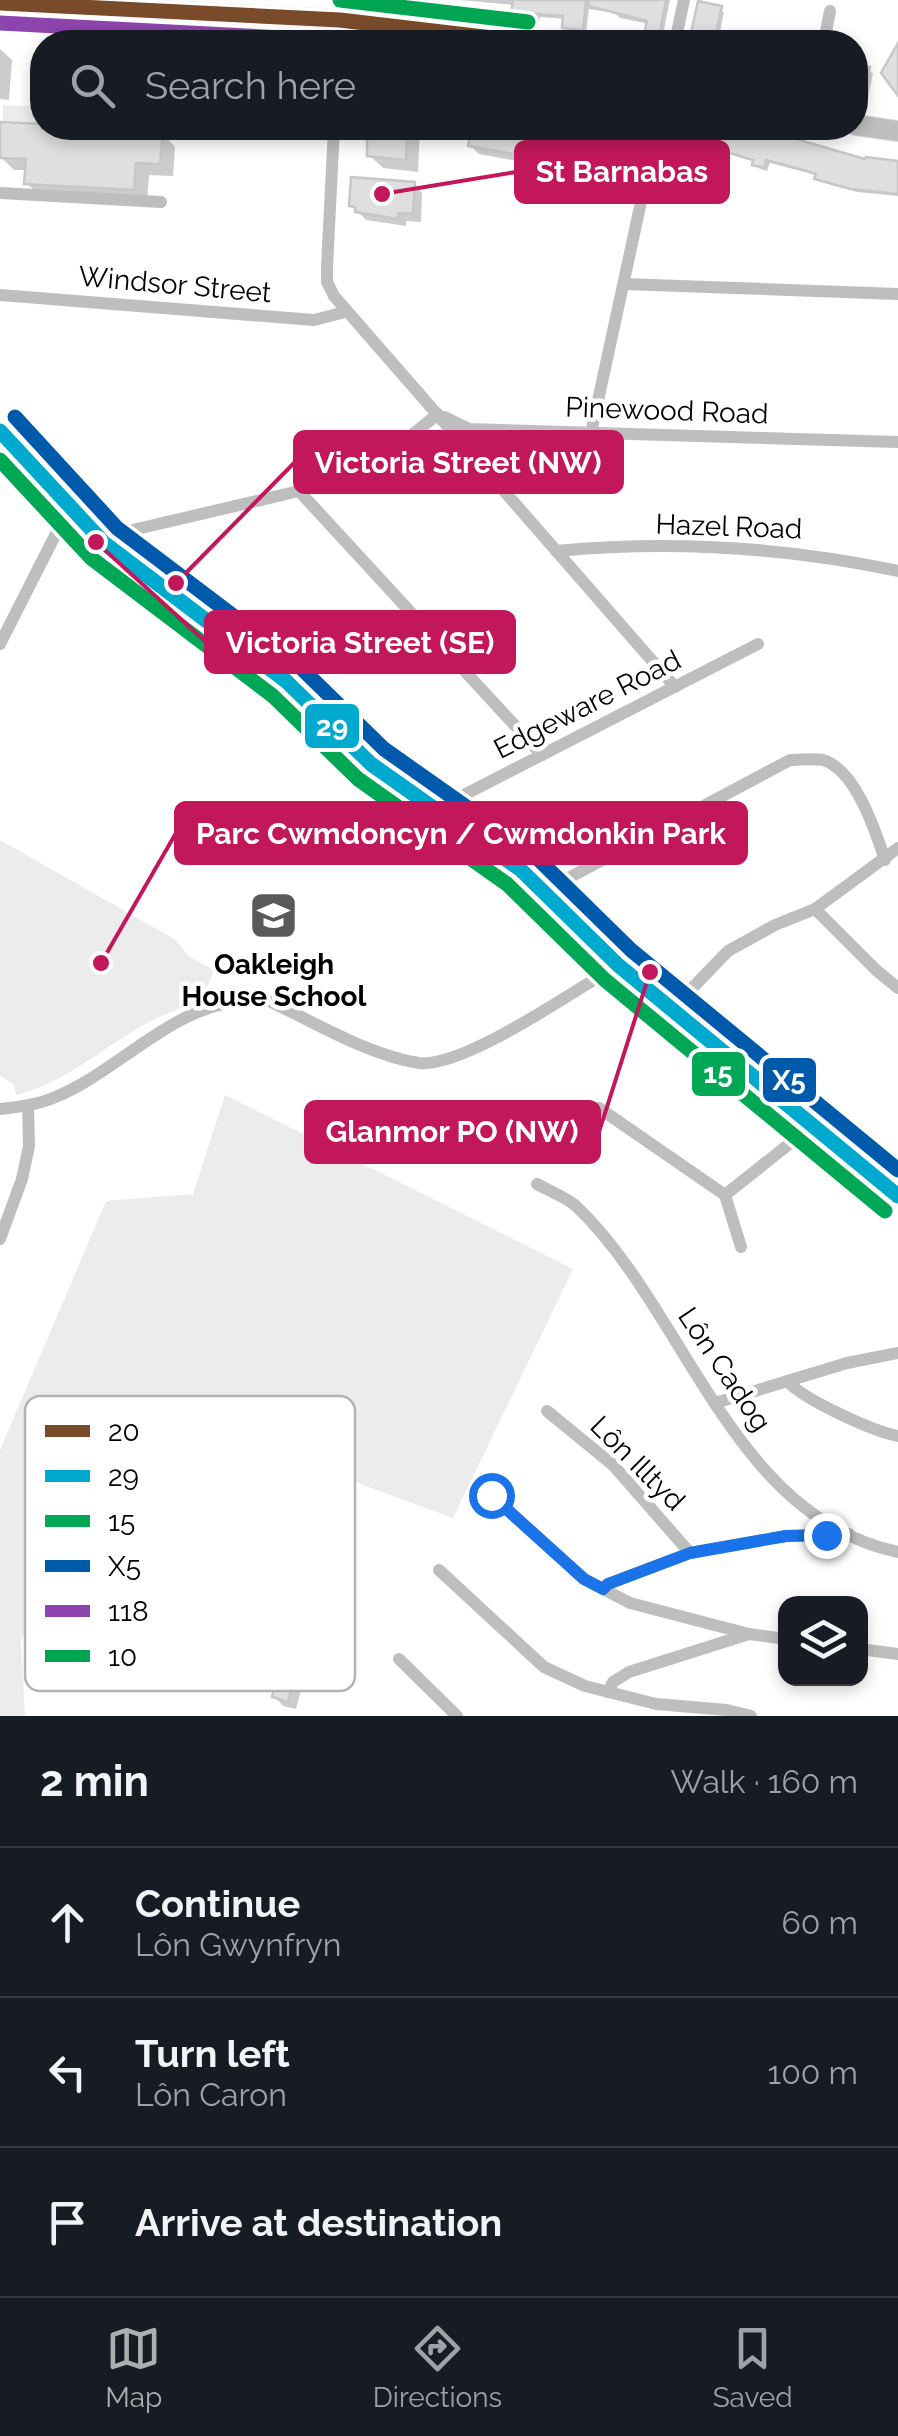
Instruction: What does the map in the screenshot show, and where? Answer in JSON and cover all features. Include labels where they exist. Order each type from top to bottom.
[{"type":"main road","points":[[0,4],[341,10],[457,30]]},
{"type":"main road","points":[[868,127],[898,132]]},
{"type":"street","points":[[678,30],[684,0]]},
{"type":"street","points":[[826,30],[830,11]]},
{"type":"street","points":[[334,140],[328,282],[345,312],[675,687]]},
{"type":"street","points":[[591,433],[654,140]]},
{"type":"street","points":[[0,194],[161,202]]},
{"type":"street","points":[[624,284],[898,294]]},
{"type":"street","name":"Windsor Street","points":[[0,295],[314,320],[345,312]]},
{"type":"street","points":[[104,542],[120,533],[368,470],[438,414]]},
{"type":"street","name":"Pinewood Road","points":[[438,414],[469,429],[898,442]]},
{"type":"street","points":[[0,431],[104,542],[286,681],[371,764],[520,869],[618,965],[898,1196]]},
{"type":"street","points":[[299,490],[542,755]]},
{"type":"street","points":[[0,644],[70,506]]},
{"type":"street","name":"Hazel Road","points":[[556,552],[594,548],[750,548],[821,555],[898,571]]},
{"type":"street","name":"Edgeware Road","points":[[444,815],[458,798],[758,644]]},
{"type":"street","points":[[544,891],[790,760],[823,760],[842,774],[871,816],[885,860]]},
{"type":"street","points":[[672,1009],[728,950],[815,909],[898,848]]},
{"type":"street","points":[[815,909],[898,988]]},
{"type":"street","points":[[0,1109],[54,1098],[92,1078],[144,1040],[204,1009],[247,999],[268,1001],[392,1058],[424,1064],[461,1056],[618,965]]},
{"type":"street","points":[[0,1239],[22,1179],[29,1146],[28,1106]]},
{"type":"street","points":[[599,1108],[725,1195],[741,1247]]},
{"type":"street","points":[[725,1195],[813,1125]]},
{"type":"street","name":"Lôn Cadog","points":[[536,1184],[574,1204],[617,1254],[732,1430],[785,1489],[829,1524],[898,1552]]},
{"type":"street","points":[[715,1403],[847,1363],[898,1353]]},
{"type":"street","points":[[788,1382],[798,1393],[882,1433],[898,1436]]},
{"type":"street","name":"Lôn Illtyd","points":[[548,1411],[613,1465],[690,1553]]},
{"type":"street","points":[[491,1495],[584,1579],[630,1603],[778,1638]]},
{"type":"street","points":[[603,1589],[690,1553],[786,1536],[851,1534]]},
{"type":"street","points":[[440,1570],[544,1667],[585,1686],[656,1704],[751,1716]]},
{"type":"street","points":[[608,1692],[613,1682],[629,1672],[749,1634]]},
{"type":"street","points":[[868,1650],[898,1654]]},
{"type":"street","points":[[400,1660],[456,1716]]},
{"type":"shaded area","points":[[3,105],[30,106],[30,123],[3,122]]},
{"type":"shaded area","points":[[0,840],[176,940],[188,956],[214,970],[202,1000],[146,1024],[65,1075],[16,1095],[14,1085],[0,1075]]},
{"type":"shaded area","points":[[225,1095],[573,1269],[453,1518],[355,1482],[355,1396],[25,1396],[25,1633],[21,1640],[25,1716],[0,1716],[0,1450],[106,1201],[193,1194]]},
{"type":"building","points":[[513,0],[586,0],[583,30],[562,28],[563,16],[536,14],[535,26],[510,22]]},
{"type":"building","points":[[589,0],[666,0],[660,30],[645,30],[647,21],[589,6]]},
{"type":"building","points":[[698,1],[722,6],[717,30],[692,30]]},
{"type":"building","points":[[898,43],[898,96],[881,73]]},
{"type":"building","points":[[0,122],[30,123],[30,140],[162,140],[160,164],[136,163],[134,190],[24,184],[26,159],[0,158]]},
{"type":"building","points":[[367,140],[407,140],[406,160],[367,156]]},
{"type":"building","points":[[469,140],[529,140],[526,156],[468,146]]},
{"type":"building","points":[[686,140],[799,140],[865,159],[898,161],[898,194],[851,189],[766,160],[764,168],[752,165],[753,160]]},
{"type":"building","points":[[351,177],[415,182],[413,214],[398,213],[398,219],[355,212],[355,207],[349,206]]},
{"type":"building","points":[[274,1691],[291,1691],[288,1702],[272,1697]]},
{"type":"transit line","name":"10","points":[[340,0],[528,22]]},
{"type":"transit line","name":"20","points":[[0,3],[340,20],[425,30]]},
{"type":"transit line","name":"118","points":[[0,23],[133,30]]},
{"type":"transit line","name":"X5","points":[[15,417],[117,528],[298,665],[384,749],[533,854],[631,950],[898,1170]]},
{"type":"transit line","name":"29","points":[[0,431],[104,543],[286,681],[371,764],[520,869],[618,965],[898,1196]]},
{"type":"transit line","name":"15","points":[[0,460],[91,558],[273,696],[358,779],[507,884],[605,980],[885,1211]]},
{"type":"place","name":"St Barnabas","points":[[382,194]]},
{"type":"place","name":"Victoria Street (SE)","points":[[96,542]]},
{"type":"place","name":"Victoria Street (NW)","points":[[176,583]]},
{"type":"place","name":"Oakleigh House School","points":[[274,916]]},
{"type":"place","name":"Parc Cwmdoncyn / Cwmdonkin Park","points":[[101,963]]},
{"type":"place","name":"Glanmor PO (NW)","points":[[650,972]]},
{"type":"route","points":[[491,1495],[584,1579],[603,1589],[690,1553],[786,1536],[826,1535]]}]
